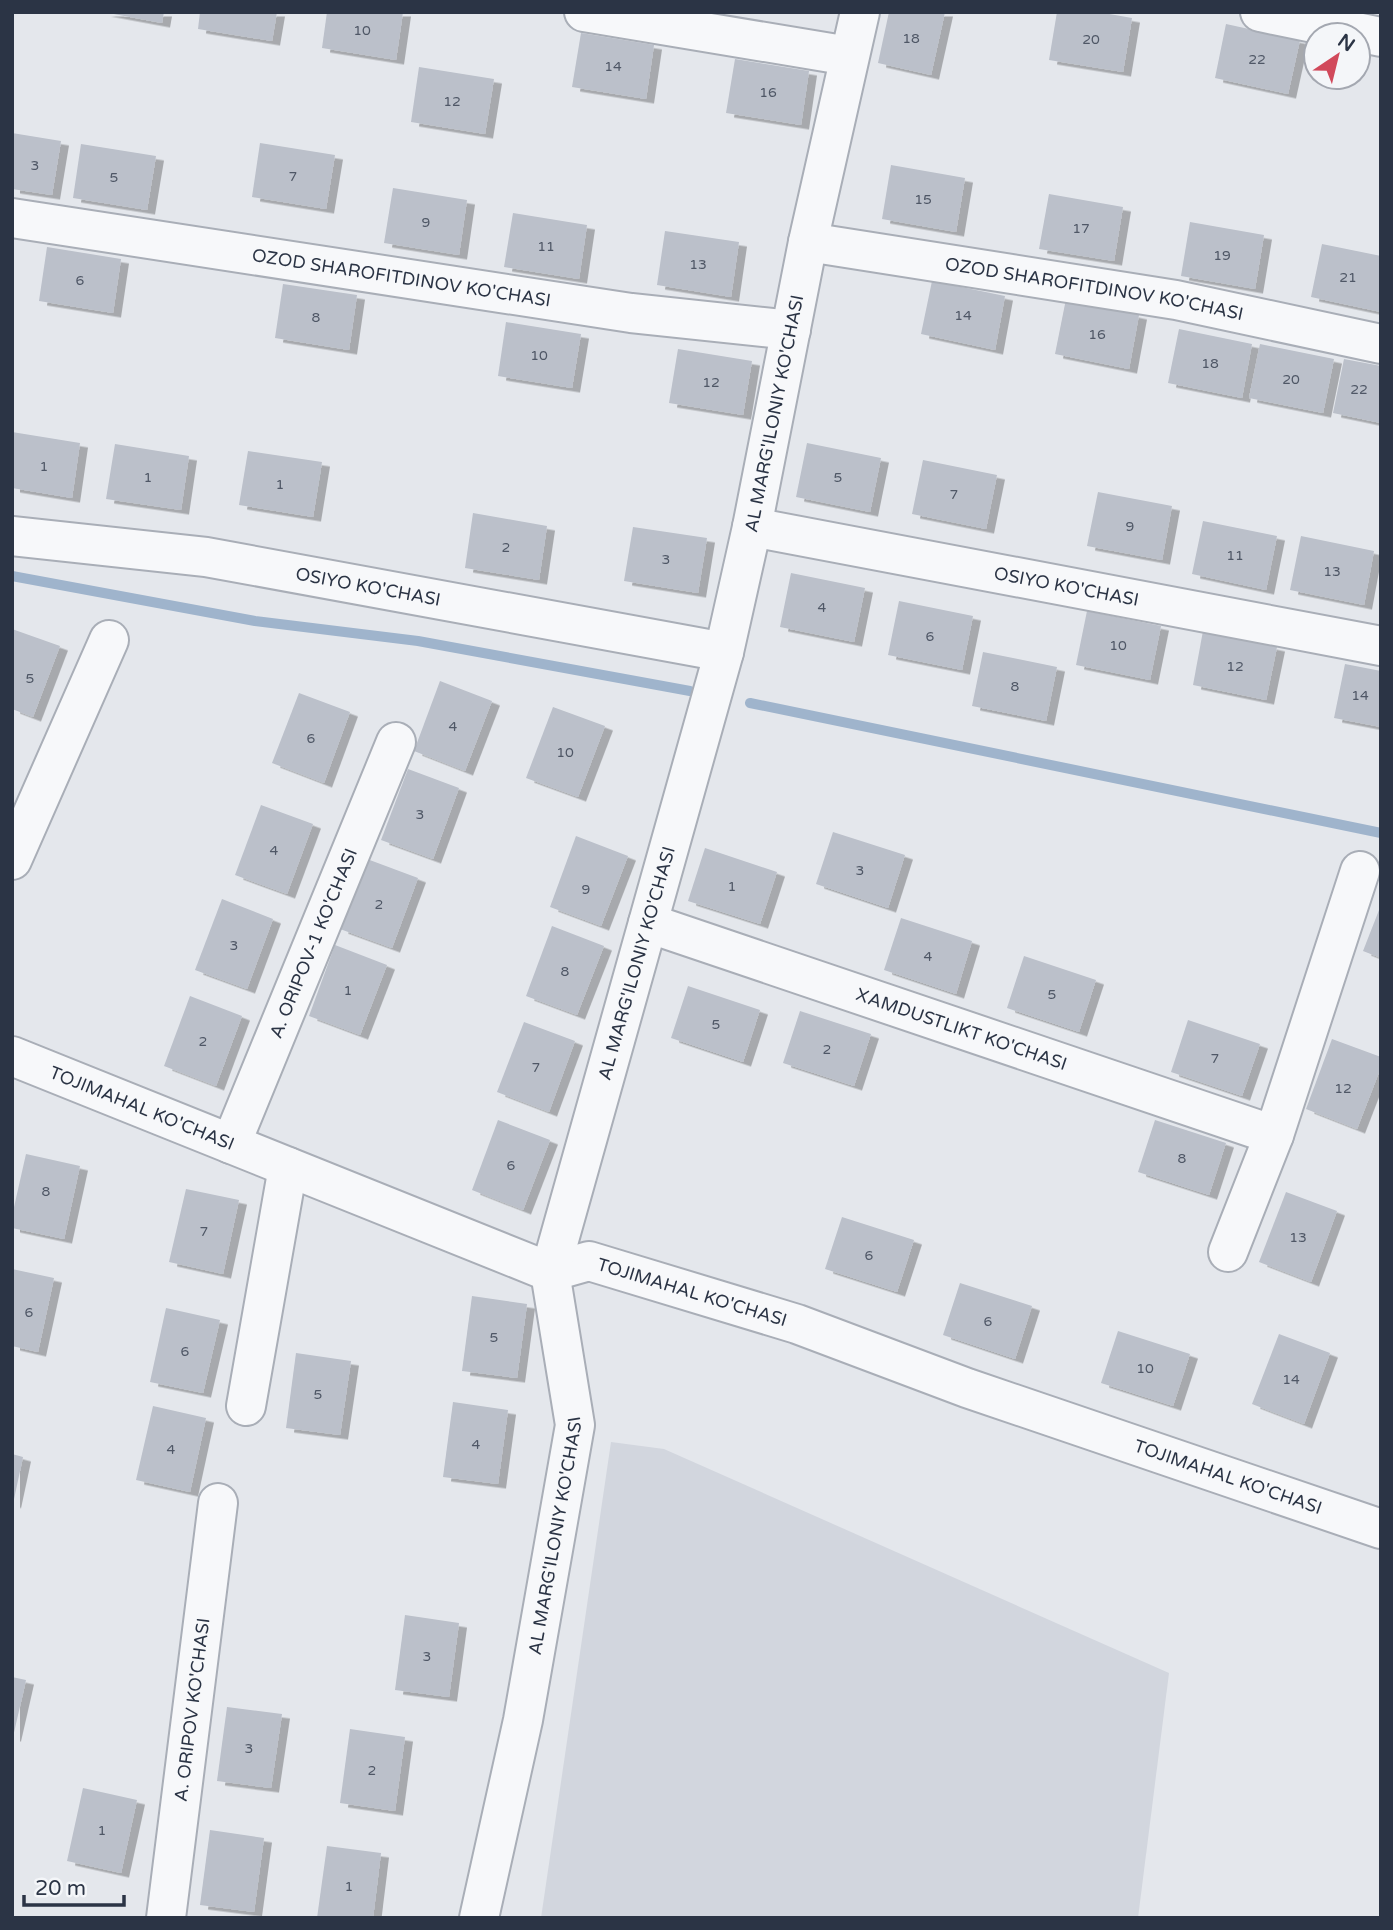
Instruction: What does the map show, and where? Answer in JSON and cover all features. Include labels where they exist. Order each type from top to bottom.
[{"type":"street","points":[[584,12],[849,56]]},
{"type":"street","name":"AL MARG'ILONIY KO'CHASI","points":[[479,1918],[523,1720],[575,1425],[550,1272],[724,652],[752,527],[808,242],[860,12]]},
{"type":"street","points":[[1260,12],[1381,37]]},
{"type":"street","name":"OZOD SHAROFITDINOV KO'CHASI","points":[[12,218],[631,313],[791,330]]},
{"type":"street","name":"OZOD SHAROFITDINOV KO'CHASI","points":[[808,242],[1176,300],[1381,344]]},
{"type":"street","name":"OSIYO KO'CHASI","points":[[752,527],[1381,646]]},
{"type":"street","name":"OSIYO KO'CHASI","points":[[12,536],[206,557],[724,652]]},
{"type":"street","points":[[12,860],[109,640]]},
{"type":"street","name":"A. ORIPOV-1 KO'CHASI","points":[[231,1144],[396,742]]},
{"type":"street","points":[[1228,1252],[1274,1135],[1360,871]]},
{"type":"street","name":"XAMDUSTLIKT KO'CHASI","points":[[648,923],[1274,1135]]},
{"type":"street","name":"TOJIMAHAL KO'CHASI","points":[[14,1068],[231,1144],[550,1272],[589,1261],[797,1324],[967,1388],[1381,1529]]},
{"type":"street","points":[[246,1406],[288,1167]]},
{"type":"street","name":"A. ORIPOV KO'CHASI","points":[[166,1918],[218,1503]]},
{"type":"shaded area","points":[[611,1442],[664,1449],[1169,1673],[1138,1918],[541,1918]]},
{"type":"building","points":[[103,12],[164,12],[162,23]]},
{"type":"building","points":[[200,12],[277,12],[272,41],[198,29]]},
{"type":"building","points":[[327,12],[403,12],[396,60],[322,48]]},
{"type":"building","points":[[889,12],[945,12],[931,75],[878,63]]},
{"type":"building","points":[[1057,12],[1098,12],[1132,18],[1123,72],[1049,60]]},
{"type":"building","points":[[1226,24],[1300,40],[1288,94],[1215,78]]},
{"type":"building","points":[[581,33],[654,45],[646,99],[572,87]]},
{"type":"building","points":[[735,59],[809,71],[801,125],[726,113]]},
{"type":"building","points":[[419,67],[494,79],[485,134],[411,122]]},
{"type":"building","points":[[12,133],[61,141],[52,195],[12,189]]},
{"type":"building","points":[[260,143],[335,155],[326,209],[252,197]]},
{"type":"building","points":[[81,144],[156,156],[147,210],[73,198]]},
{"type":"building","points":[[891,165],[965,178],[956,232],[882,219]]},
{"type":"building","points":[[393,188],[467,200],[459,255],[384,243]]},
{"type":"building","points":[[1049,194],[1123,207],[1114,261],[1039,249]]},
{"type":"building","points":[[513,213],[587,225],[579,279],[504,267]]},
{"type":"building","points":[[1190,222],[1264,235],[1255,289],[1181,276]]},
{"type":"building","points":[[665,231],[739,242],[731,297],[657,285]]},
{"type":"building","points":[[1322,244],[1381,256],[1381,312],[1311,297]]},
{"type":"building","points":[[47,247],[121,259],[113,313],[39,301]]},
{"type":"building","points":[[932,281],[1005,296],[995,350],[921,334]]},
{"type":"building","points":[[283,284],[357,295],[349,350],[275,338]]},
{"type":"building","points":[[1066,299],[1139,315],[1129,369],[1055,354]]},
{"type":"building","points":[[506,322],[581,334],[572,388],[498,376]]},
{"type":"building","points":[[1179,329],[1252,344],[1242,398],[1168,383]]},
{"type":"building","points":[[1260,344],[1334,359],[1323,413],[1249,398]]},
{"type":"building","points":[[678,349],[752,361],[743,415],[669,403]]},
{"type":"building","points":[[1344,359],[1381,366],[1381,423],[1333,413]]},
{"type":"building","points":[[12,432],[80,443],[72,498],[12,488]]},
{"type":"building","points":[[807,443],[881,458],[870,512],[796,497]]},
{"type":"building","points":[[115,444],[189,456],[181,510],[106,499]]},
{"type":"building","points":[[248,451],[322,462],[313,517],[239,505]]},
{"type":"building","points":[[923,460],[997,475],[986,529],[912,514]]},
{"type":"building","points":[[1098,492],[1172,506],[1162,560],[1087,546]]},
{"type":"building","points":[[473,513],[547,526],[539,580],[465,568]]},
{"type":"building","points":[[1203,521],[1277,536],[1266,590],[1192,574]]},
{"type":"building","points":[[633,527],[707,538],[698,593],[624,581]]},
{"type":"building","points":[[1301,536],[1374,551],[1364,605],[1290,590]]},
{"type":"building","points":[[791,573],[865,588],[854,642],[780,627]]},
{"type":"building","points":[[899,601],[973,616],[962,670],[888,655]]},
{"type":"building","points":[[1087,611],[1161,626],[1150,680],[1076,665]]},
{"type":"building","points":[[12,629],[60,646],[33,717],[12,709]]},
{"type":"building","points":[[1203,631],[1277,647],[1266,700],[1193,685]]},
{"type":"building","points":[[983,652],[1057,667],[1046,721],[972,706]]},
{"type":"building","points":[[1345,664],[1381,671],[1381,727],[1334,718]]},
{"type":"building","points":[[440,681],[492,701],[465,771],[414,751]]},
{"type":"building","points":[[299,693],[350,712],[324,783],[272,763]]},
{"type":"building","points":[[553,707],[605,726],[578,797],[526,778]]},
{"type":"building","points":[[408,769],[459,788],[433,859],[381,840]]},
{"type":"building","points":[[261,805],[313,824],[287,894],[235,875]]},
{"type":"building","points":[[833,832],[905,855],[888,908],[816,884]]},
{"type":"building","points":[[576,836],[628,856],[601,926],[550,907]]},
{"type":"building","points":[[705,848],[777,872],[760,924],[688,901]]},
{"type":"building","points":[[367,859],[418,878],[392,948],[340,929]]},
{"type":"building","points":[[222,899],[273,919],[247,989],[195,970]]},
{"type":"building","points":[[1381,905],[1381,958],[1363,951]]},
{"type":"building","points":[[901,918],[972,941],[956,994],[884,970]]},
{"type":"building","points":[[552,926],[604,946],[577,1015],[526,996]]},
{"type":"building","points":[[335,945],[387,965],[360,1035],[309,1016]]},
{"type":"building","points":[[1024,956],[1096,980],[1079,1032],[1007,1008]]},
{"type":"building","points":[[688,986],[760,1010],[743,1062],[671,1038]]},
{"type":"building","points":[[190,996],[242,1016],[216,1086],[164,1066]]},
{"type":"building","points":[[800,1011],[871,1034],[854,1086],[783,1063]]},
{"type":"building","points":[[1188,1020],[1260,1044],[1242,1096],[1171,1072]]},
{"type":"building","points":[[524,1022],[575,1041],[549,1112],[497,1092]]},
{"type":"building","points":[[1332,1039],[1381,1057],[1381,1067],[1357,1129],[1306,1109]]},
{"type":"building","points":[[498,1120],[550,1140],[523,1210],[472,1190]]},
{"type":"building","points":[[1155,1120],[1226,1143],[1209,1195],[1138,1172]]},
{"type":"building","points":[[26,1154],[80,1166],[64,1239],[12,1228],[12,1216]]},
{"type":"building","points":[[186,1189],[239,1200],[223,1274],[169,1262]]},
{"type":"building","points":[[1286,1192],[1337,1211],[1311,1282],[1259,1262]]},
{"type":"building","points":[[842,1217],[914,1240],[897,1292],[825,1269]]},
{"type":"building","points":[[12,1269],[54,1278],[38,1352],[12,1346]]},
{"type":"building","points":[[960,1283],[1032,1306],[1015,1359],[943,1335]]},
{"type":"building","points":[[472,1296],[527,1304],[517,1378],[462,1371]]},
{"type":"building","points":[[166,1308],[220,1320],[203,1393],[150,1382]]},
{"type":"building","points":[[1118,1331],[1190,1354],[1173,1406],[1101,1383]]},
{"type":"building","points":[[1279,1334],[1330,1353],[1304,1424],[1252,1404]]},
{"type":"building","points":[[296,1353],[351,1361],[340,1435],[286,1428]]},
{"type":"building","points":[[453,1402],[508,1410],[498,1484],[443,1477]]},
{"type":"building","points":[[153,1406],[206,1418],[190,1492],[136,1480]]},
{"type":"building","points":[[12,1454],[23,1457],[13,1504],[12,1503]]},
{"type":"building","points":[[405,1615],[459,1623],[449,1697],[395,1690]]},
{"type":"building","points":[[12,1677],[26,1680],[13,1737],[12,1737]]},
{"type":"building","points":[[227,1707],[282,1714],[271,1788],[217,1781]]},
{"type":"building","points":[[350,1729],[405,1737],[395,1811],[340,1803]]},
{"type":"building","points":[[83,1788],[137,1800],[121,1873],[67,1861]]},
{"type":"building","points":[[210,1830],[264,1838],[254,1912],[200,1905]]},
{"type":"building","points":[[327,1846],[381,1853],[373,1918],[317,1918]]},
{"type":"waterway","points":[[12,576],[255,621],[418,641],[690,691]]},
{"type":"waterway","points":[[750,703],[1381,833]]}]
